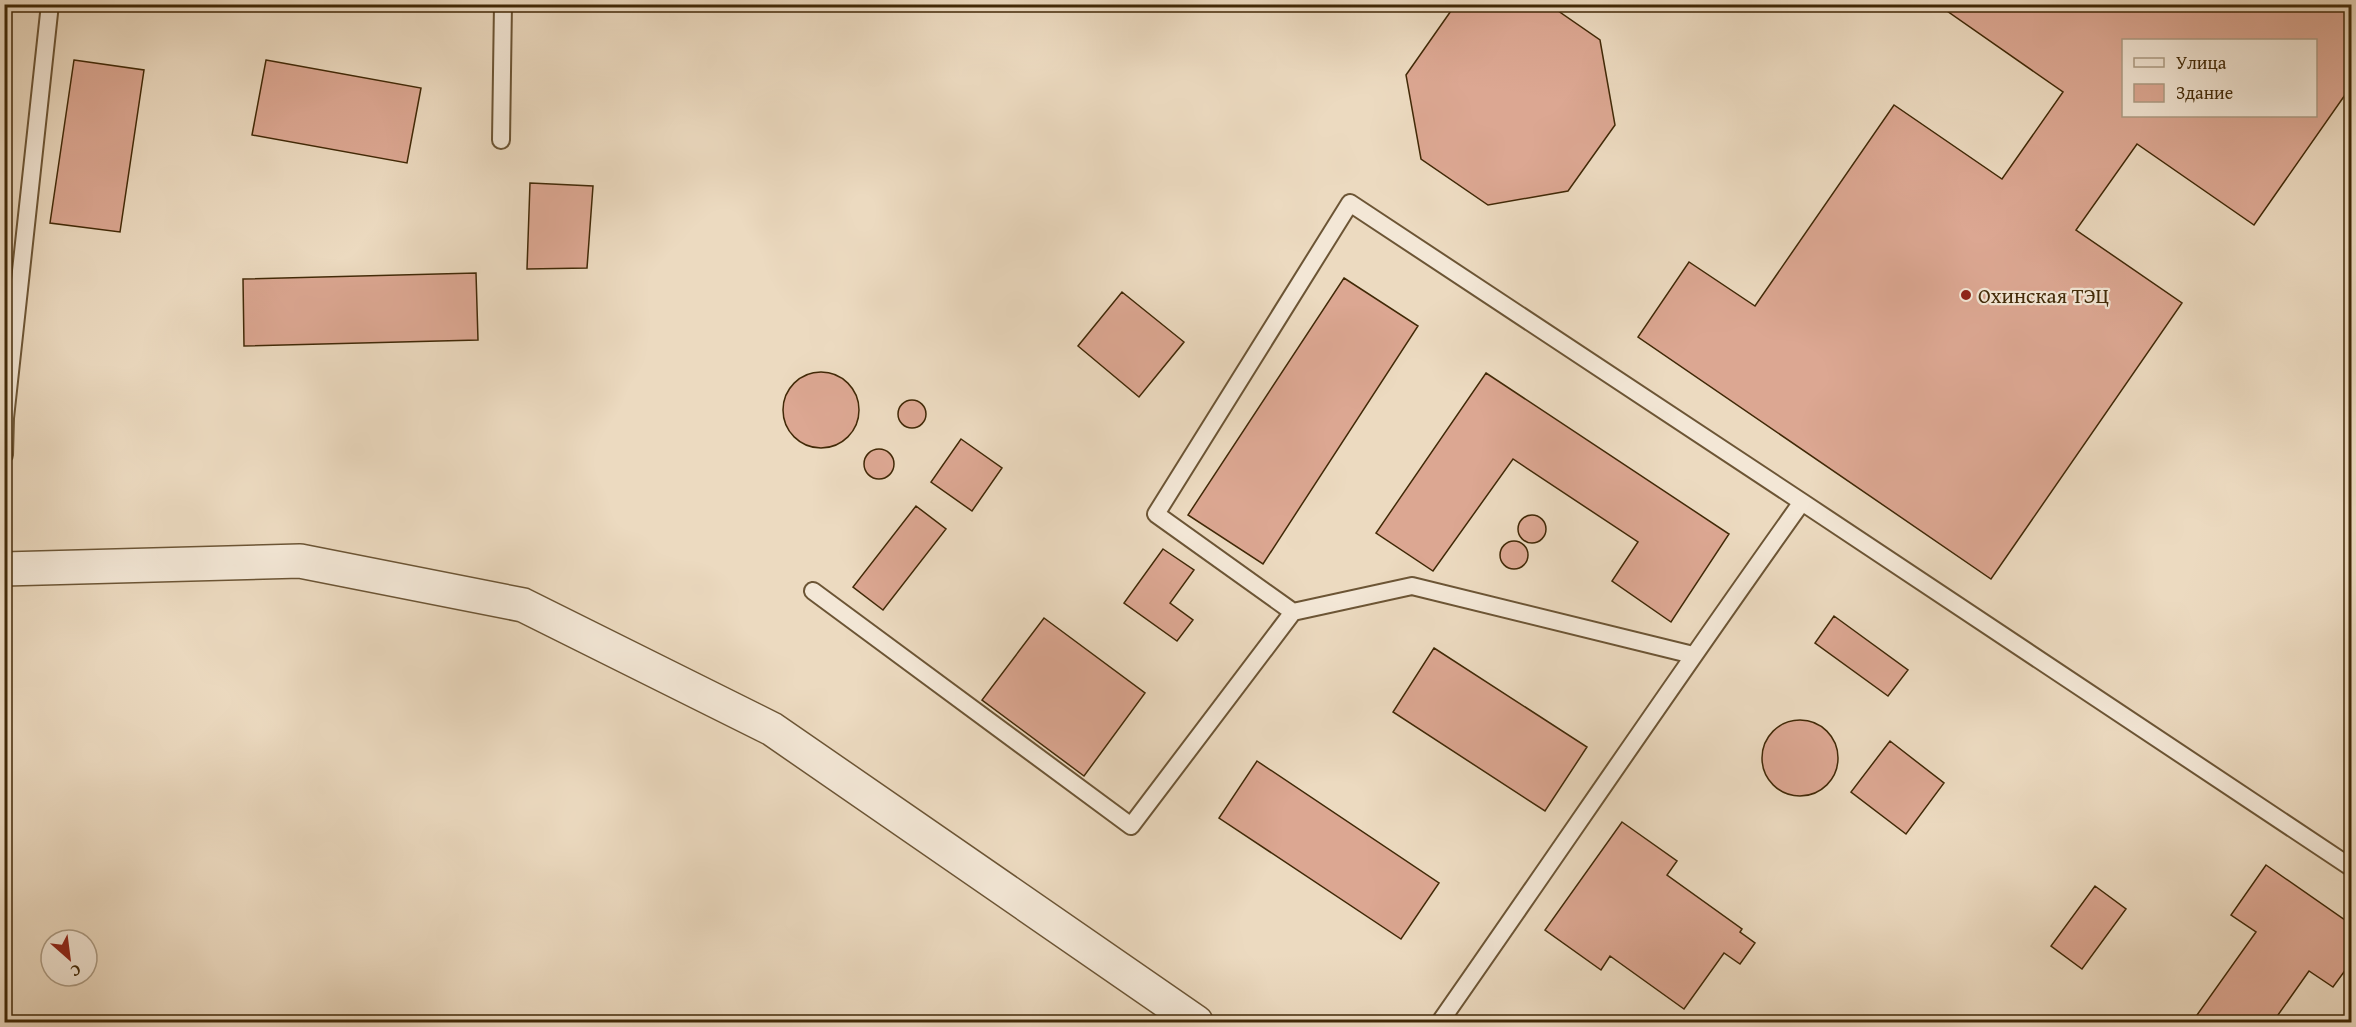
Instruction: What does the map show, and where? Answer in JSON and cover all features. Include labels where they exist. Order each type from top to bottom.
[{"type":"street","points":[[4,569],[300,561],[524,605],[772,729],[1196,1023]]},
{"type":"lane","points":[[4,456],[5,418],[50,4]]},
{"type":"lane","points":[[501,140],[503,4]]},
{"type":"lane","points":[[1293,612],[1156,514],[1350,203],[2352,868]]},
{"type":"lane","points":[[1440,1023],[1594,803],[1693,655],[1802,502]]},
{"type":"lane","points":[[813,591],[1131,826],[1293,612],[1413,586],[1693,655]]},
{"type":"building","points":[[1475,4],[1548,4],[1600,40],[1615,125],[1568,191],[1488,205],[1421,159],[1406,75],[1453,8]]},
{"type":"building","name":"Охинская ТЭЦ","points":[[1937,4],[2352,4],[2352,85],[2254,225],[2137,144],[2076,230],[2182,303],[1991,579],[1638,337],[1689,262],[1755,306],[1894,105],[2002,179],[2063,92]]},
{"type":"building","points":[[74,60],[144,70],[120,232],[50,223]]},
{"type":"building","points":[[266,60],[421,88],[407,163],[252,135]]},
{"type":"building","points":[[530,183],[593,186],[587,268],[527,269]]},
{"type":"building","points":[[476,273],[478,340],[244,346],[243,279]]},
{"type":"building","points":[[1344,278],[1418,326],[1263,564],[1188,515]]},
{"type":"building","points":[[1122,292],[1184,342],[1139,397],[1078,346]]},
{"type":"building","points":[[821,372],[836,375],[848,383],[856,395],[859,410],[856,425],[848,437],[836,445],[821,448],[806,445],[794,437],[786,425],[783,410],[786,395],[794,383],[806,375]]},
{"type":"building","points":[[1486,373],[1729,534],[1671,622],[1612,581],[1638,542],[1513,459],[1433,571],[1376,533]]},
{"type":"building","points":[[912,400],[922,404],[926,414],[922,424],[912,428],[902,424],[898,414],[902,404]]},
{"type":"building","points":[[961,439],[1002,468],[972,511],[931,482]]},
{"type":"building","points":[[879,449],[890,453],[894,464],[890,475],[879,479],[868,475],[864,464],[868,453]]},
{"type":"building","points":[[916,506],[946,529],[883,610],[853,587]]},
{"type":"building","points":[[1532,515],[1542,519],[1546,529],[1542,539],[1532,543],[1522,539],[1518,529],[1522,519]]},
{"type":"building","points":[[1514,541],[1524,545],[1528,555],[1524,565],[1514,569],[1504,565],[1500,555],[1504,545]]},
{"type":"building","points":[[1163,549],[1194,570],[1170,603],[1193,620],[1177,641],[1124,603]]},
{"type":"building","points":[[1834,616],[1908,670],[1888,696],[1815,643]]},
{"type":"building","points":[[1044,618],[1145,693],[1084,776],[982,700]]},
{"type":"building","points":[[1434,648],[1587,747],[1545,811],[1393,712]]},
{"type":"building","points":[[1800,720],[1815,723],[1827,731],[1835,743],[1838,758],[1835,773],[1827,785],[1815,793],[1800,796],[1785,793],[1773,785],[1765,773],[1762,758],[1765,743],[1773,731],[1785,723]]},
{"type":"building","points":[[1890,741],[1944,783],[1906,834],[1851,792]]},
{"type":"building","points":[[1257,761],[1439,883],[1401,939],[1219,818]]},
{"type":"building","points":[[1622,822],[1677,861],[1667,875],[1742,929],[1740,932],[1755,943],[1740,964],[1724,953],[1684,1009],[1610,956],[1601,970],[1545,930]]},
{"type":"building","points":[[2266,865],[2352,925],[2352,961],[2333,987],[2309,971],[2273,1022],[2192,1022],[2256,932],[2231,915]]},
{"type":"building","points":[[2095,886],[2126,909],[2082,969],[2051,946]]},
{"type":"place","name":"Охинская ТЭЦ","points":[[1966,295]]}]
